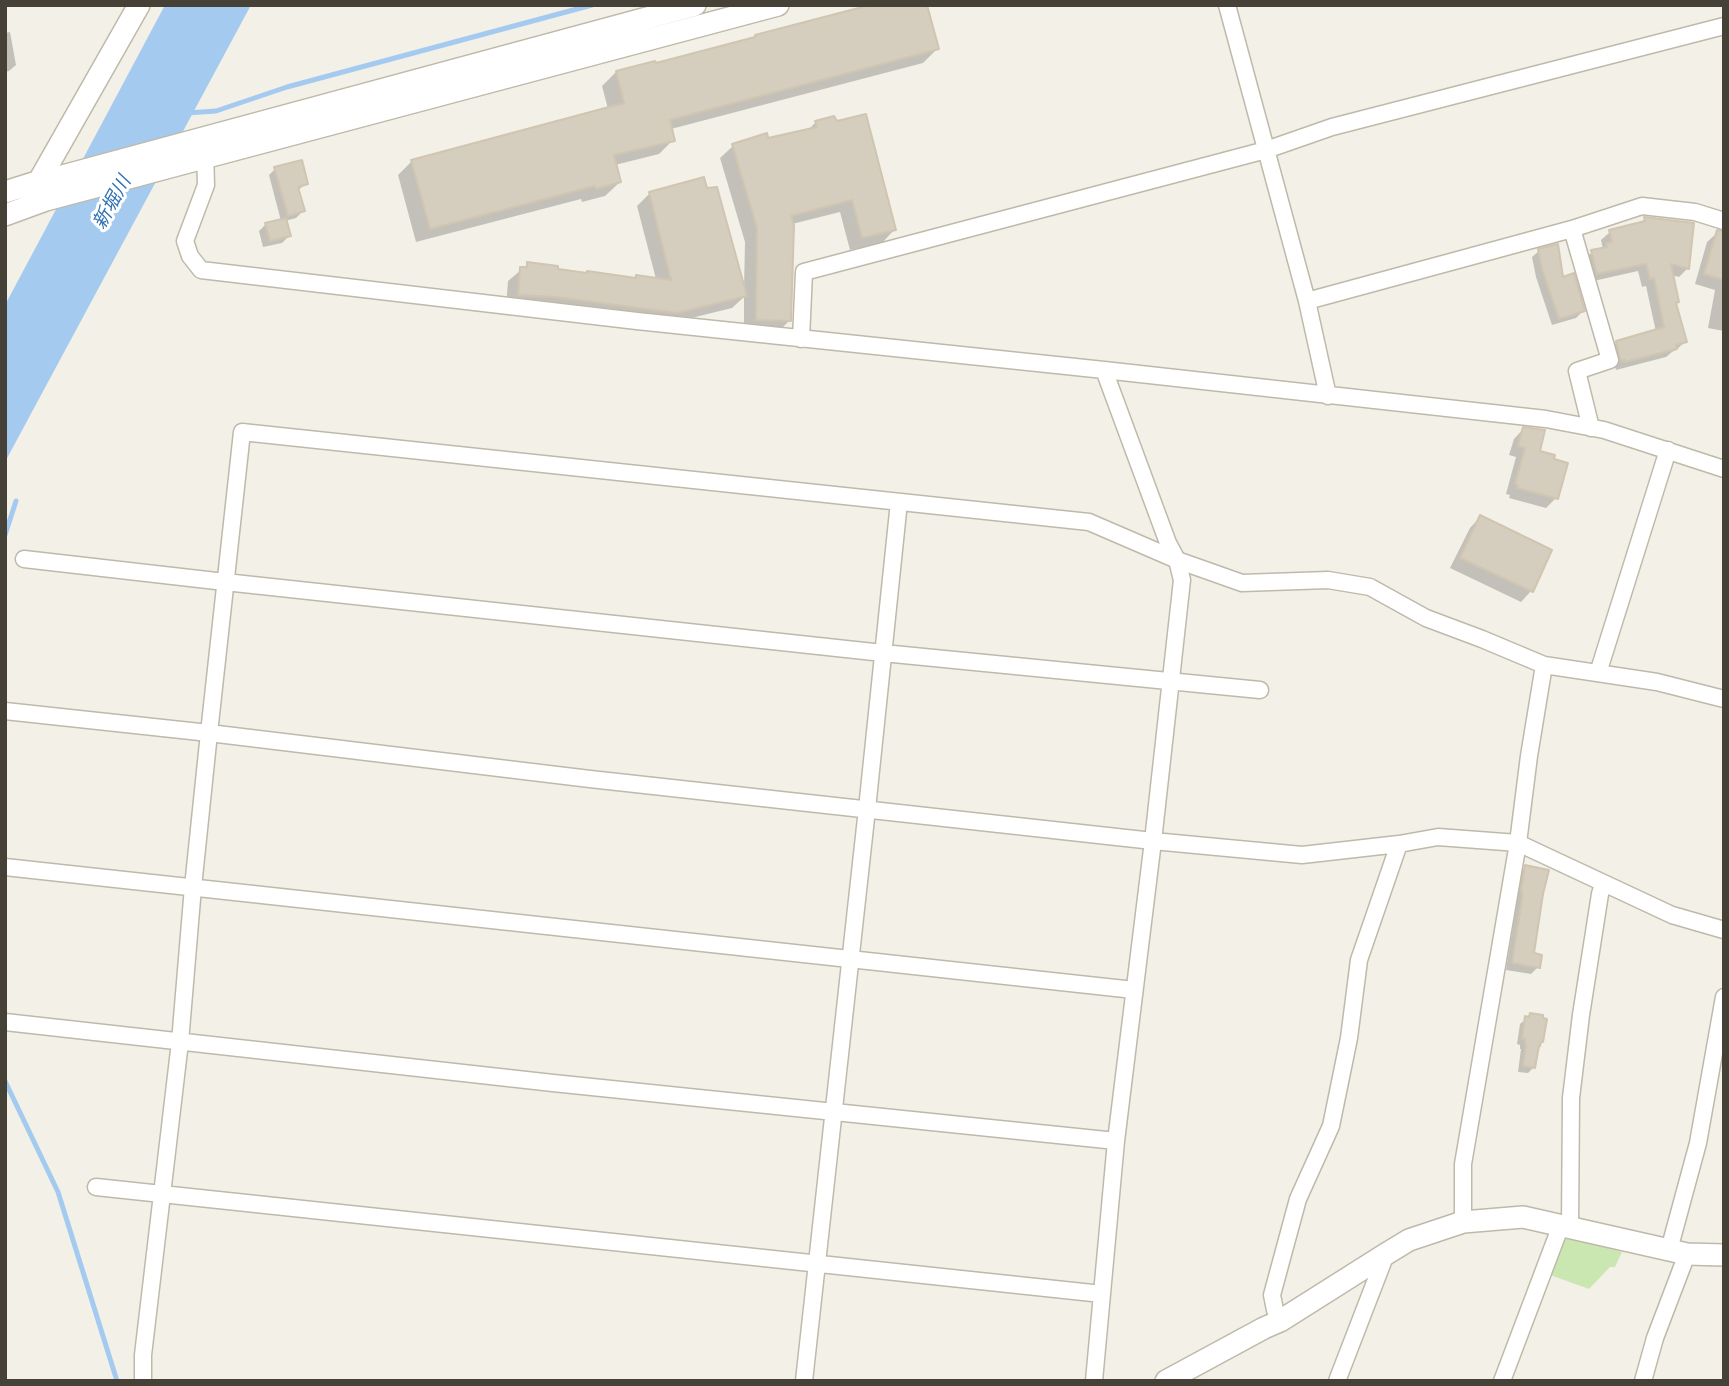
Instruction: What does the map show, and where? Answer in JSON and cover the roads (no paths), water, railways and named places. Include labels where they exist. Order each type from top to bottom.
[{"type":"street","points":[[48,186],[139,5]]},
{"type":"street","points":[[15,212],[48,186],[695,5]]},
{"type":"street","points":[[5,192],[173,167],[198,146],[778,5]]},
{"type":"street","points":[[1227,5],[1307,301],[1328,396]]},
{"type":"street","points":[[801,339],[804,272],[1266,150],[1332,127],[1724,26]]},
{"type":"street","points":[[198,146],[206,185],[185,241],[190,257],[201,270],[801,339],[1546,419],[1604,430],[1724,468]]},
{"type":"street","points":[[1307,301],[1572,229],[1642,206],[1695,212],[1724,221]]},
{"type":"street","points":[[1572,229],[1610,360],[1577,371],[1591,428]]},
{"type":"street","points":[[1094,1381],[1116,1141],[1182,580],[1177,560],[1168,543],[1104,370]]},
{"type":"street","points":[[143,1381],[143,1355],[180,1041],[193,887],[242,432],[1089,522],[1177,560],[1242,583],[1328,580],[1370,587],[1426,618],[1544,665],[1657,682],[1724,699]]},
{"type":"street","points":[[1598,673],[1668,450]]},
{"type":"street","points":[[804,1381],[899,502]]},
{"type":"street","points":[[24,559],[883,653],[1260,690]]},
{"type":"street","points":[[1463,1222],[1463,1164],[1518,843],[1544,665]]},
{"type":"street","points":[[5,711],[590,779],[1302,855],[1438,837],[1518,843],[1672,915],[1724,930]]},
{"type":"street","points":[[1280,1321],[1272,1295],[1298,1199],[1331,1126],[1349,1038],[1359,960],[1399,844]]},
{"type":"street","points":[[5,867],[1134,990]]},
{"type":"street","points":[[1502,1381],[1565,1226],[1572,1098],[1581,1015],[1603,884]]},
{"type":"street","points":[[1643,1381],[1678,1252],[1724,997]]},
{"type":"street","points":[[5,1022],[553,1083],[1116,1141]]},
{"type":"street","points":[[96,1187],[1102,1294]]},
{"type":"street","points":[[1166,1381],[1280,1321],[1409,1240],[1463,1222],[1523,1217],[1678,1252],[1724,1255]]},
{"type":"street","points":[[1337,1381],[1386,1254]]},
{"type":"water","name":"新堀川","points":[[165,5],[251,5],[5,462],[5,305]]},
{"type":"waterway","points":[[187,113],[216,111],[287,87],[592,5]]},
{"type":"waterway","points":[[5,535],[16,501]]},
{"type":"waterway","points":[[5,1081],[58,1192],[117,1381]]}]
